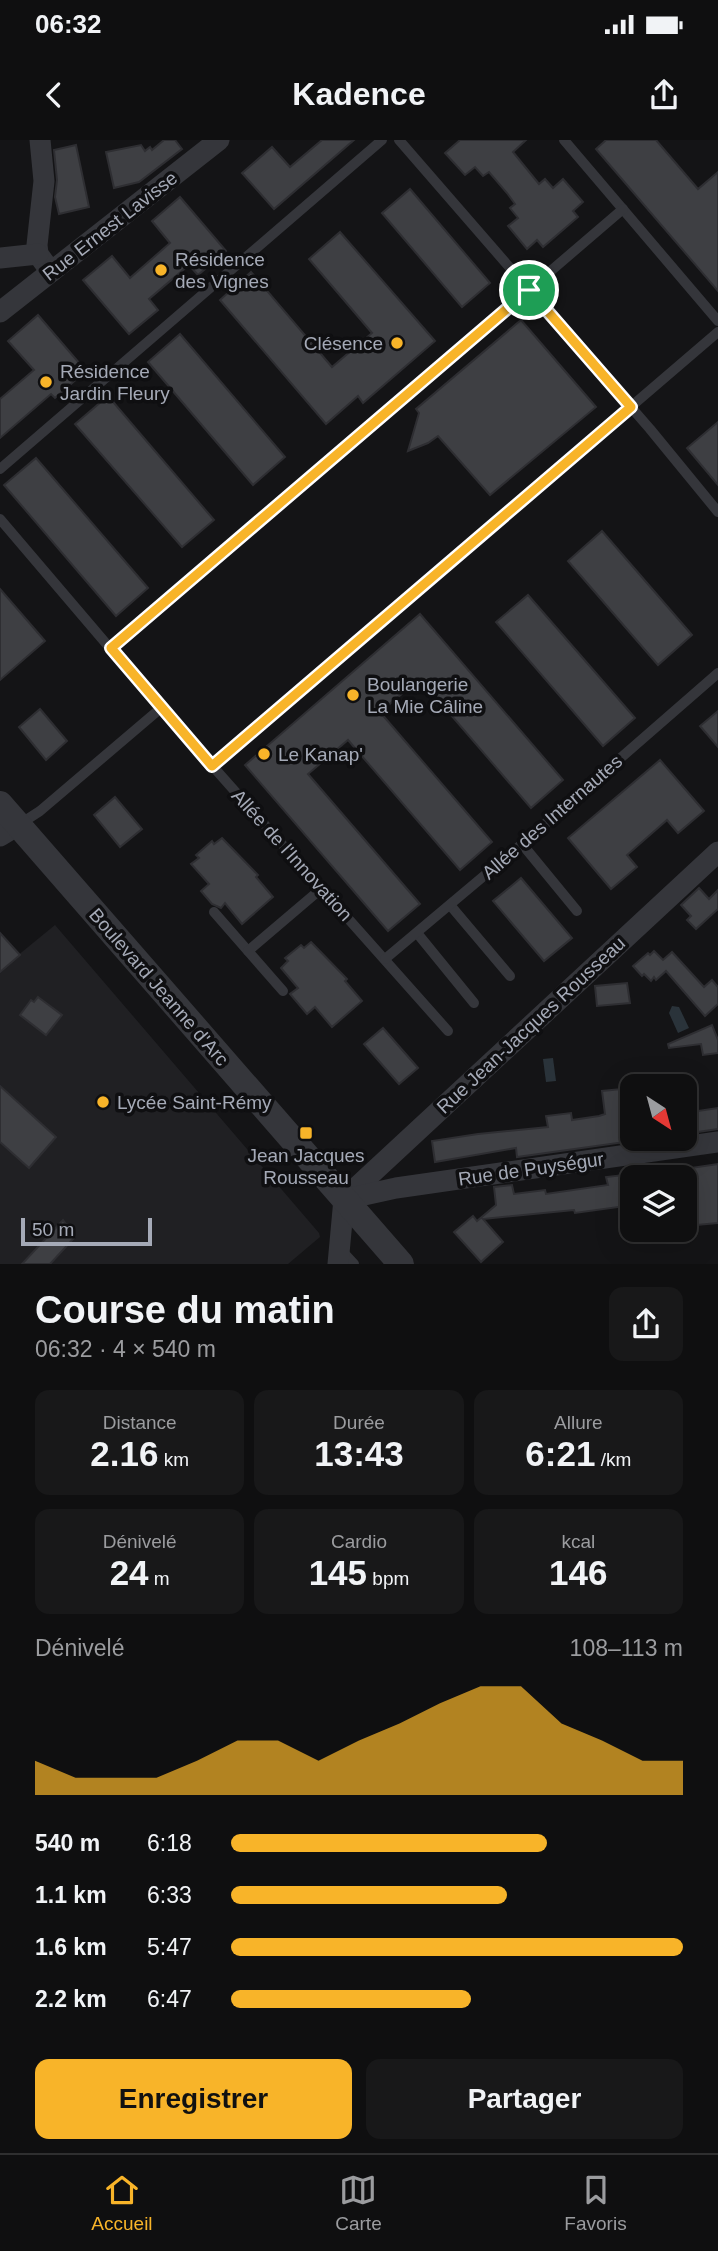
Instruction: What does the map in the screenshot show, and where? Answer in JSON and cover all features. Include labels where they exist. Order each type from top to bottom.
[{"type":"street","points":[[40,140],[44,181],[37,245],[38,254],[51,272]]},
{"type":"street","name":"Rue Ernest Lavisse","points":[[0,312],[219,140]]},
{"type":"street","points":[[0,258],[38,254]]},
{"type":"street","name":"Boulevard Jeanne d'Arc","points":[[0,804],[9,830],[401,1264]]},
{"type":"street","name":"Rue Jean-Jacques Rousseau","points":[[344,1199],[718,852]]},
{"type":"street","name":"Rue de Puységur","points":[[344,1199],[396,1188],[718,1142]]},
{"type":"street","points":[[382,1163],[387,1179],[396,1188]]},
{"type":"street","points":[[339,1256],[344,1199]]},
{"type":"lane","points":[[0,470],[382,140]]},
{"type":"lane","points":[[399,140],[631,407],[718,512]]},
{"type":"lane","points":[[564,140],[718,321]]},
{"type":"lane","points":[[111,648],[623,209]]},
{"type":"lane","points":[[212,766],[718,332]]},
{"type":"lane","name":"Allée de l'Innovation","points":[[0,519],[160,708],[448,1031]]},
{"type":"lane","name":"Allée des Internautes","points":[[385,959],[718,673]]},
{"type":"lane","points":[[9,830],[40,811],[160,708]]},
{"type":"lane","points":[[522,844],[577,911]]},
{"type":"lane","points":[[248,951],[322,888]]},
{"type":"lane","points":[[450,905],[510,976]]},
{"type":"lane","points":[[214,912],[283,991]]},
{"type":"lane","points":[[417,933],[474,1003]]},
{"type":"lane","points":[[339,1256],[354,1264]]},
{"type":"shaded area","name":"Lycée Saint-Rémy","points":[[55,925],[319,1233],[320,1237],[288,1264],[0,1264],[0,970]]},
{"type":"shaded area","points":[[672,1006],[679,1007],[689,1028],[678,1033],[669,1013]]},
{"type":"shaded area","points":[[553,1058],[556,1081],[546,1082],[543,1059]]},
{"type":"building","points":[[164,140],[175,140],[182,149],[139,182],[114,188],[106,152],[141,145],[145,151],[150,147],[152,150]]},
{"type":"building","points":[[322,140],[354,140],[274,209],[242,173],[272,147],[290,167]]},
{"type":"building","points":[[460,140],[526,140],[513,152],[539,184],[545,179],[553,188],[563,179],[583,202],[573,211],[578,217],[543,247],[537,240],[527,249],[508,226],[518,218],[510,208],[515,204],[507,193],[489,172],[483,176],[475,167],[465,175],[445,153]]},
{"type":"building","points":[[606,140],[656,140],[698,189],[718,172],[718,291],[596,149]]},
{"type":"building","points":[[76,145],[89,207],[59,214],[55,197],[57,180],[54,150]]},
{"type":"building","points":[[410,189],[490,283],[462,307],[382,213]]},
{"type":"building","name":"Résidence des Vignes","points":[[180,197],[226,251],[198,275],[189,265],[149,299],[158,310],[129,334],[83,280],[112,256],[130,278],[170,243],[152,221]]},
{"type":"building","points":[[340,232],[435,341],[363,403],[358,396],[326,424],[220,300],[251,272],[332,367],[372,333],[309,259]]},
{"type":"building","name":"Résidence Jardin Fleury","points":[[38,315],[86,371],[55,398],[51,394],[0,438],[0,399],[34,370],[8,341]]},
{"type":"building","points":[[521,320],[596,407],[490,495],[438,436],[408,451],[419,413],[416,409]]},
{"type":"building","points":[[180,334],[285,457],[253,485],[148,362]]},
{"type":"building","points":[[108,396],[214,520],[182,547],[75,424]]},
{"type":"building","points":[[718,422],[718,485],[687,448]]},
{"type":"building","points":[[36,458],[148,588],[116,616],[4,485]]},
{"type":"building","points":[[602,531],[692,635],[658,665],[568,561]]},
{"type":"building","points":[[0,589],[45,641],[0,680]]},
{"type":"building","points":[[528,595],[635,718],[603,746],[496,622]]},
{"type":"building","points":[[420,614],[563,780],[531,808],[420,679],[380,712],[492,842],[460,870],[348,740],[308,774],[420,904],[388,931],[245,765]]},
{"type":"building","points":[[40,709],[67,741],[46,760],[19,727]]},
{"type":"building","points":[[718,711],[718,747],[700,726]]},
{"type":"building","points":[[660,760],[704,811],[678,833],[667,820],[627,855],[637,867],[611,889],[568,838]]},
{"type":"building","points":[[115,797],[142,829],[120,847],[94,815]]},
{"type":"building","points":[[222,838],[258,875],[256,877],[273,897],[242,924],[225,903],[221,908],[212,904],[201,891],[209,884],[191,864],[199,858],[196,855],[212,841],[214,844]]},
{"type":"building","points":[[521,878],[572,938],[544,961],[493,901]]},
{"type":"building","points":[[699,888],[709,899],[718,890],[718,909],[696,929],[687,920],[691,916],[681,905]]},
{"type":"building","points":[[0,933],[20,955],[0,972]]},
{"type":"building","points":[[311,942],[347,979],[345,981],[362,1001],[332,1027],[315,1007],[307,1014],[290,994],[298,988],[281,968],[288,961],[285,958],[301,945],[304,948]]},
{"type":"building","points":[[654,951],[663,960],[672,952],[704,987],[712,980],[718,987],[718,1004],[705,1016],[666,971],[656,980],[654,977],[651,981],[644,974],[642,976],[633,966]]},
{"type":"building","points":[[627,983],[630,1003],[597,1006],[595,986]]},
{"type":"building","points":[[38,997],[62,1015],[46,1035],[20,1015],[31,1000],[34,1002]]},
{"type":"building","points":[[712,1025],[718,1040],[718,1053],[703,1055],[701,1044],[669,1048],[668,1044]]},
{"type":"building","points":[[383,1028],[418,1068],[399,1084],[364,1044]]},
{"type":"building","points":[[0,1086],[56,1137],[29,1168],[0,1142]]},
{"type":"building","points":[[620,1089],[620,1143],[517,1157],[516,1148],[435,1162],[432,1141],[548,1127],[546,1116],[571,1113],[572,1120],[605,1114],[602,1091]]},
{"type":"building","points":[[718,1108],[718,1129],[697,1132],[697,1111]]},
{"type":"building","points":[[718,1164],[718,1223],[697,1225],[697,1167]]},
{"type":"building","points":[[620,1175],[620,1207],[575,1213],[574,1210],[483,1219],[503,1242],[481,1262],[454,1232],[473,1216],[477,1221],[496,1205],[494,1187],[512,1185],[514,1194],[545,1190],[546,1194],[608,1185],[606,1177]]},
{"type":"building","points":[[63,1220],[75,1237],[50,1264],[22,1264]]},
{"type":"place","name":"Résidence des Vignes","points":[[161,270]]},
{"type":"place","name":"Clésence","points":[[397,343]]},
{"type":"place","name":"Résidence Jardin Fleury","points":[[46,382]]},
{"type":"place","name":"Boulangerie La Mie Câline","points":[[353,695]]},
{"type":"place","name":"Le Kanap'","points":[[264,754]]},
{"type":"place","name":"Lycée Saint-Rémy","points":[[103,1102]]},
{"type":"place","name":"Jean Jacques Rousseau","points":[[306,1133]]},
{"type":"route","points":[[529,290],[631,407],[212,766],[111,648],[529,290]]}]
